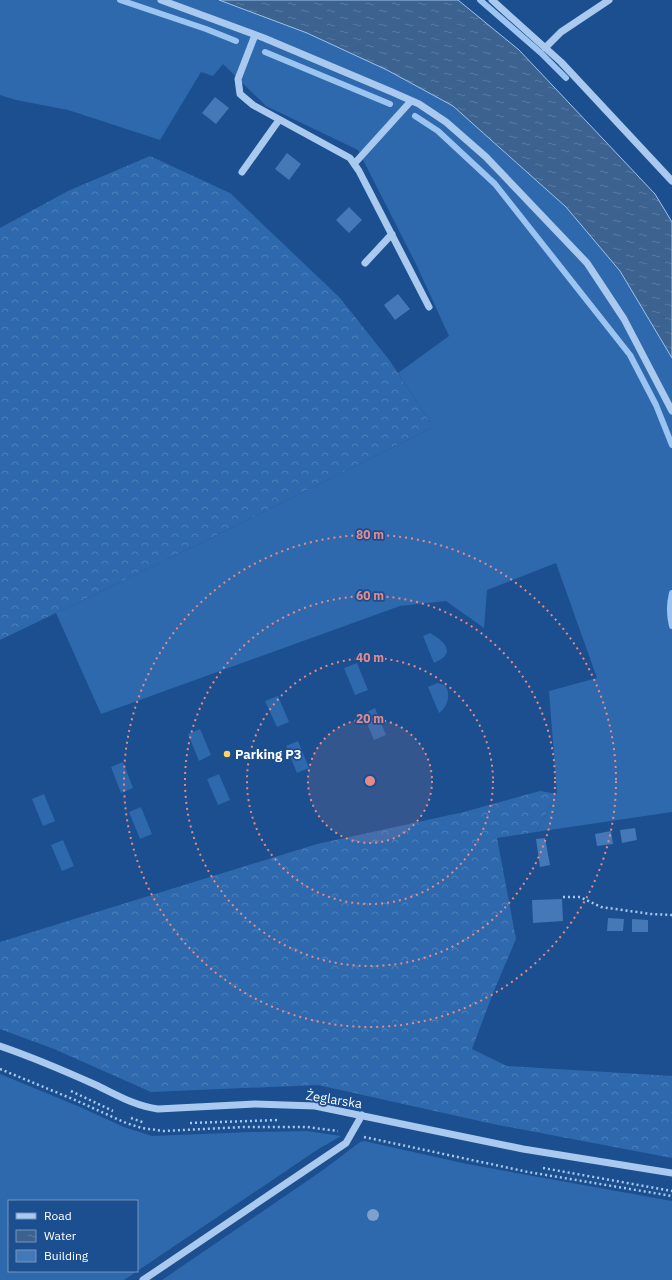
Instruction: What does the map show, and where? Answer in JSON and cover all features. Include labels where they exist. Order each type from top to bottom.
[{"type":"street","points":[[161,0],[255,35],[419,104],[446,122],[486,157],[587,263],[624,319],[672,410]]},
{"type":"street","points":[[492,0],[561,62],[672,181]]},
{"type":"street","points":[[545,48],[561,32],[609,0]]},
{"type":"street","points":[[255,35],[238,79],[240,94],[252,105],[350,158],[359,171],[429,307]]},
{"type":"street","points":[[354,164],[411,101]]},
{"type":"street","points":[[242,172],[279,120]]},
{"type":"street","points":[[365,263],[392,234]]},
{"type":"street","name":"Żeglarska","points":[[0,1046],[146,1107],[158,1109],[276,1104],[315,1106],[523,1149],[672,1173]]},
{"type":"street","points":[[143,1280],[346,1143],[362,1115]]},
{"type":"path","points":[[563,897],[580,897],[601,907],[651,914],[672,915]]},
{"type":"green space","points":[[0,0],[219,0],[307,33],[387,70],[453,106],[566,207],[620,271],[672,358],[672,812],[536,832],[557,794],[549,691],[597,678],[556,563],[487,590],[484,628],[446,601],[400,606],[101,714],[56,613],[199,544],[433,427],[398,373],[449,336],[416,264],[358,150],[266,106],[223,64],[213,76],[201,72],[160,140],[68,110],[16,100],[0,95]]},
{"type":"green space","points":[[150,156],[230,193],[340,298],[390,361],[433,427],[199,544],[0,640],[0,228],[68,191]]},
{"type":"green space","points":[[430,633],[443,642],[447,649],[445,656],[434,663],[423,636]]},
{"type":"green space","points":[[357,663],[368,690],[355,695],[344,668]]},
{"type":"green space","points":[[437,683],[445,685],[448,692],[448,700],[445,707],[439,713],[428,687]]},
{"type":"green space","points":[[278,696],[289,722],[277,727],[265,701]]},
{"type":"green space","points":[[375,708],[386,735],[374,740],[363,714]]},
{"type":"green space","points":[[200,729],[211,755],[199,761],[188,734]]},
{"type":"green space","points":[[298,741],[309,768],[297,773],[286,746]]},
{"type":"green space","points":[[123,762],[133,788],[121,793],[111,767]]},
{"type":"green space","points":[[219,774],[230,800],[218,805],[207,779]]},
{"type":"green space","points":[[540,791],[557,794],[536,832],[497,838],[516,939],[493,993],[472,1049],[507,1066],[672,1076],[672,1158],[493,1124],[318,1085],[151,1092],[54,1049],[0,1029],[0,942],[317,844],[464,812]]},
{"type":"green space","points":[[44,794],[55,821],[43,826],[32,799]]},
{"type":"green space","points":[[141,807],[152,834],[140,839],[129,812]]},
{"type":"green space","points":[[63,840],[74,866],[62,871],[51,845]]},
{"type":"green space","points":[[0,1074],[124,1127],[152,1136],[307,1131],[341,1136],[317,1150],[138,1271],[138,1200],[8,1200],[8,1272],[136,1272],[124,1280],[0,1280]]},
{"type":"green space","points":[[364,1141],[467,1164],[672,1201],[672,1280],[162,1280],[323,1170],[360,1142]]},
{"type":"water","points":[[219,0],[458,0],[519,50],[655,194],[672,222],[672,358],[620,271],[566,207],[453,106],[387,70],[307,33]]},
{"type":"building","points":[[215,97],[229,108],[216,124],[202,113]]},
{"type":"building","points":[[287,153],[301,164],[289,180],[275,169]]},
{"type":"building","points":[[349,207],[362,220],[349,233],[336,220]]},
{"type":"building","points":[[398,294],[410,309],[395,320],[384,305]]},
{"type":"building","points":[[635,828],[637,840],[622,843],[620,830]]},
{"type":"building","points":[[611,831],[613,844],[597,846],[595,834]]},
{"type":"building","points":[[545,838],[550,865],[540,867],[536,839]]},
{"type":"building","points":[[562,899],[563,921],[533,923],[532,900]]},
{"type":"building","points":[[608,918],[624,919],[623,931],[607,931]]},
{"type":"building","points":[[632,919],[648,920],[648,932],[632,932]]},
{"type":"waterway","points":[[120,0],[206,29],[236,41]]},
{"type":"waterway","points":[[480,0],[541,53],[566,78]]},
{"type":"waterway","points":[[265,52],[390,104]]},
{"type":"waterway","points":[[415,116],[438,131],[495,184],[630,355],[656,405],[672,445]]},
{"type":"waterway","points":[[672,593],[670,602],[670,617],[672,626]]},
{"type":"place","name":"Parking P3","points":[[227,754]]}]
